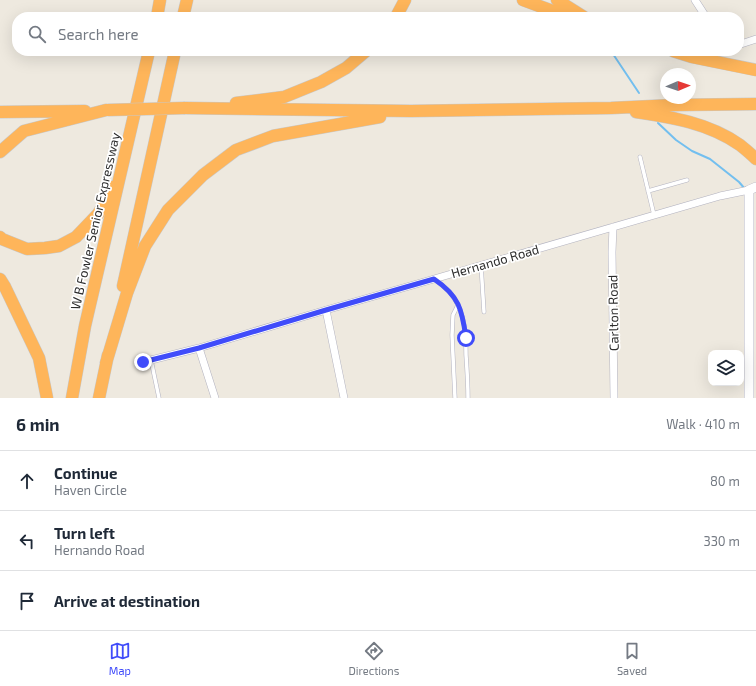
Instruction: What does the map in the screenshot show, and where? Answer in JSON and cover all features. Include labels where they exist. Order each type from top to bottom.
[{"type":"highway","points":[[158,12],[160,0]]},
{"type":"highway","points":[[184,12],[187,0]]},
{"type":"highway","points":[[399,12],[405,0]]},
{"type":"highway","points":[[523,0],[555,12]]},
{"type":"highway","points":[[557,0],[576,12]]},
{"type":"highway","name":"W B Fowler Senior Expressway","points":[[72,398],[86,326],[148,56]]},
{"type":"highway","points":[[99,398],[174,56]]},
{"type":"highway","points":[[189,108],[284,97],[322,82],[346,68],[360,56]]},
{"type":"highway","points":[[689,56],[756,70]]},
{"type":"highway","points":[[0,112],[189,108],[411,111],[756,104]]},
{"type":"highway","points":[[611,108],[697,124],[730,139],[756,159]]},
{"type":"highway","points":[[0,152],[24,131],[107,110]]},
{"type":"highway","points":[[106,363],[127,293],[145,246],[168,210],[203,175],[236,150],[273,136],[411,111]]},
{"type":"highway","points":[[0,238],[27,249],[59,246],[76,237],[98,214],[108,198],[115,178],[122,168]]},
{"type":"highway","points":[[0,279],[39,358],[47,398]]},
{"type":"street","points":[[695,0],[703,12]]},
{"type":"street","points":[[744,43],[756,39]]},
{"type":"street","points":[[748,398],[752,188]]},
{"type":"street","name":"Hernando Road","points":[[143,362],[199,348],[481,265],[752,188]]},
{"type":"street","name":"Carlton Road","points":[[613,227],[614,398]]},
{"type":"street","points":[[326,310],[344,398]]},
{"type":"street","points":[[199,348],[215,398]]},
{"type":"lane","points":[[640,158],[654,215]]},
{"type":"lane","points":[[648,190],[688,180]]},
{"type":"lane","points":[[481,265],[484,312]]},
{"type":"lane","points":[[434,279],[454,296],[464,320],[468,398]]},
{"type":"lane","points":[[455,398],[452,335],[453,315],[458,306]]},
{"type":"lane","points":[[150,360],[159,398]]},
{"type":"waterway","points":[[614,56],[639,93]]},
{"type":"waterway","points":[[658,123],[676,140],[692,151],[710,159],[739,182],[745,189]]},
{"type":"route","points":[[143,362],[199,348],[434,279],[454,296],[464,320],[466,338]]}]
